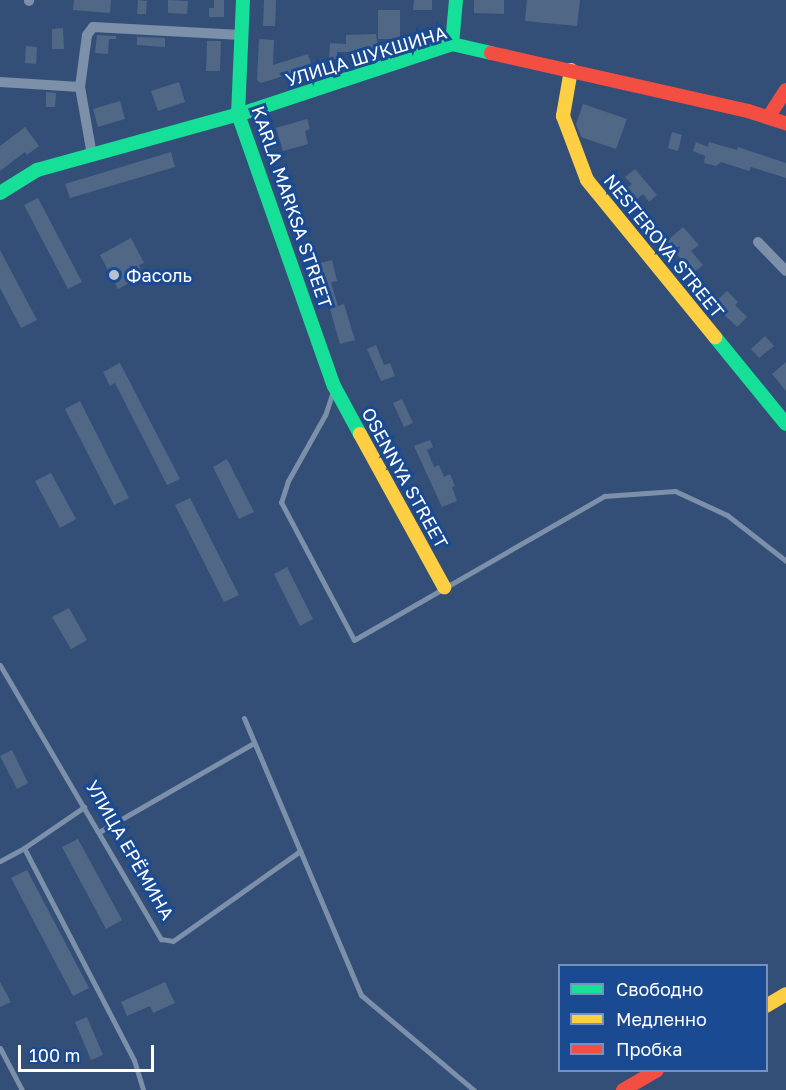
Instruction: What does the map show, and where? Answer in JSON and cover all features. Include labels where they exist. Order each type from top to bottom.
[{"type":"street","name":"KARLA MARKSA STREET","points":[[243,0],[238,114],[334,386]]},
{"type":"street","points":[[452,44],[456,0]]},
{"type":"street","points":[[92,155],[80,87],[87,35],[93,27],[241,35]]},
{"type":"street","name":"УЛИЦА ШУКШИНА","points":[[0,193],[37,170],[238,114],[452,44],[769,116],[786,123]]},
{"type":"street","name":"NESTEROVA STREET","points":[[571,70],[563,116],[587,180],[785,421]]},
{"type":"street","points":[[0,82],[80,87]]},
{"type":"street","points":[[769,116],[786,90]]},
{"type":"street","points":[[758,242],[786,271]]},
{"type":"street","name":"OSENNYA STREET","points":[[334,386],[444,587]]},
{"type":"street","points":[[768,1005],[786,994]]},
{"type":"street","points":[[623,1090],[655,1072]]},
{"type":"lane","points":[[334,386],[325,415],[288,481],[281,502],[354,640],[604,496],[675,490],[727,515],[786,561]]},
{"type":"lane","name":"УЛИЦА ЕРЁМИНА","points":[[0,665],[161,939],[173,941],[300,851]]},
{"type":"lane","points":[[244,718],[361,995],[474,1090]]},
{"type":"lane","points":[[99,832],[254,743]]},
{"type":"lane","points":[[0,861],[24,848],[84,807]]},
{"type":"lane","points":[[24,848],[134,1060],[143,1090]]},
{"type":"lane","points":[[0,1048],[22,1090]]},
{"type":"building","points":[[74,0],[111,0],[110,13],[73,10]]},
{"type":"building","points":[[138,0],[147,1],[146,14],[137,14]]},
{"type":"building","points":[[168,0],[188,1],[187,14],[168,13]]},
{"type":"building","points":[[214,0],[224,0],[224,17],[209,17],[209,8],[214,8]]},
{"type":"building","points":[[264,0],[276,0],[275,26],[263,26]]},
{"type":"building","points":[[414,0],[432,0],[432,10],[413,10]]},
{"type":"building","points":[[474,0],[504,0],[504,14],[474,13]]},
{"type":"building","points":[[527,0],[580,0],[577,26],[525,21]]},
{"type":"building","points":[[378,10],[400,10],[400,39],[378,39]]},
{"type":"building","points":[[63,28],[64,49],[52,49],[52,29]]},
{"type":"building","points":[[376,34],[378,47],[357,49],[357,52],[337,52],[337,59],[329,59],[330,43],[346,44],[346,35]]},
{"type":"building","points":[[97,35],[116,36],[116,39],[109,39],[108,54],[95,53]]},
{"type":"building","points":[[137,37],[165,38],[165,47],[137,45]]},
{"type":"building","points":[[259,39],[274,40],[273,65],[308,54],[312,67],[261,83],[257,80]]},
{"type":"building","points":[[207,41],[221,41],[220,71],[206,71]]},
{"type":"building","points":[[26,46],[37,47],[36,64],[25,63]]},
{"type":"building","points":[[179,82],[185,102],[158,111],[151,91]]},
{"type":"building","points":[[46,92],[56,93],[55,107],[46,107]]},
{"type":"building","points":[[120,101],[125,119],[98,127],[93,109]]},
{"type":"building","points":[[583,104],[627,119],[616,149],[581,137],[576,124]]},
{"type":"building","points":[[307,119],[310,129],[305,131],[308,144],[283,151],[276,128]]},
{"type":"building","points":[[25,127],[39,146],[27,155],[25,152],[0,171],[0,146]]},
{"type":"building","points":[[672,132],[682,135],[678,151],[668,148]]},
{"type":"building","points":[[696,142],[708,147],[709,142],[737,150],[738,147],[786,163],[786,178],[751,167],[749,171],[721,162],[716,166],[704,163],[705,156],[693,151]]},
{"type":"building","points":[[171,152],[175,167],[70,198],[65,184]]},
{"type":"building","points":[[635,169],[657,195],[649,202],[643,194],[630,205],[620,194],[632,184],[625,177]]},
{"type":"building","points":[[38,198],[82,282],[68,289],[24,205]]},
{"type":"building","points":[[683,227],[699,245],[691,251],[703,265],[692,274],[667,241]]},
{"type":"building","points":[[131,238],[144,263],[139,265],[144,275],[118,289],[100,255]]},
{"type":"building","points":[[0,250],[37,320],[21,328],[0,288]]},
{"type":"building","points":[[332,260],[337,281],[331,282],[338,306],[344,304],[355,340],[340,344],[317,264]]},
{"type":"building","points":[[727,291],[738,302],[735,305],[747,317],[737,327],[713,304]]},
{"type":"building","points":[[765,336],[774,346],[759,358],[751,349]]},
{"type":"building","points":[[376,345],[384,365],[390,363],[395,376],[381,381],[367,349]]},
{"type":"building","points":[[786,362],[786,391],[772,374]]},
{"type":"building","points":[[120,363],[180,479],[167,485],[115,383],[110,386],[103,372]]},
{"type":"building","points":[[402,399],[413,423],[404,427],[393,403]]},
{"type":"building","points":[[80,401],[129,498],[114,505],[65,409]]},
{"type":"building","points":[[430,440],[433,447],[427,450],[434,467],[439,465],[444,477],[450,474],[455,486],[452,487],[457,501],[442,507],[414,446]]},
{"type":"building","points":[[227,459],[254,512],[239,519],[213,467]]},
{"type":"building","points":[[51,473],[76,519],[60,528],[35,481]]},
{"type":"building","points":[[190,498],[239,595],[224,602],[175,505]]},
{"type":"building","points":[[287,567],[313,619],[300,626],[274,574]]},
{"type":"building","points":[[69,608],[87,640],[71,649],[52,617]]},
{"type":"building","points":[[12,750],[28,783],[17,789],[0,756]]},
{"type":"building","points":[[78,839],[122,920],[106,929],[62,847]]},
{"type":"building","points":[[27,870],[89,988],[73,996],[11,878]]},
{"type":"building","points":[[0,982],[11,1002],[0,1007]]},
{"type":"building","points":[[165,982],[175,1003],[153,1013],[150,1006],[127,1016],[121,1002]]},
{"type":"building","points":[[87,1017],[103,1055],[91,1060],[75,1022]]},
{"type":"traffic: fast","points":[[243,0],[238,114],[334,386],[360,434]]},
{"type":"traffic: fast","points":[[452,44],[456,0]]},
{"type":"traffic: fast","points":[[0,193],[37,170],[253,110],[452,44],[491,53]]},
{"type":"traffic: fast","points":[[715,337],[786,424]]},
{"type":"traffic: slow","points":[[571,70],[563,116],[587,180],[715,337]]},
{"type":"traffic: slow","points":[[360,434],[444,587]]},
{"type":"traffic: slow","points":[[768,1005],[786,994]]},
{"type":"traffic: jam","points":[[491,53],[748,111],[786,123]]},
{"type":"traffic: jam","points":[[769,116],[786,90]]},
{"type":"traffic: jam","points":[[623,1090],[654,1072]]},
{"type":"place","name":"Фасоль","points":[[114,275]]}]
